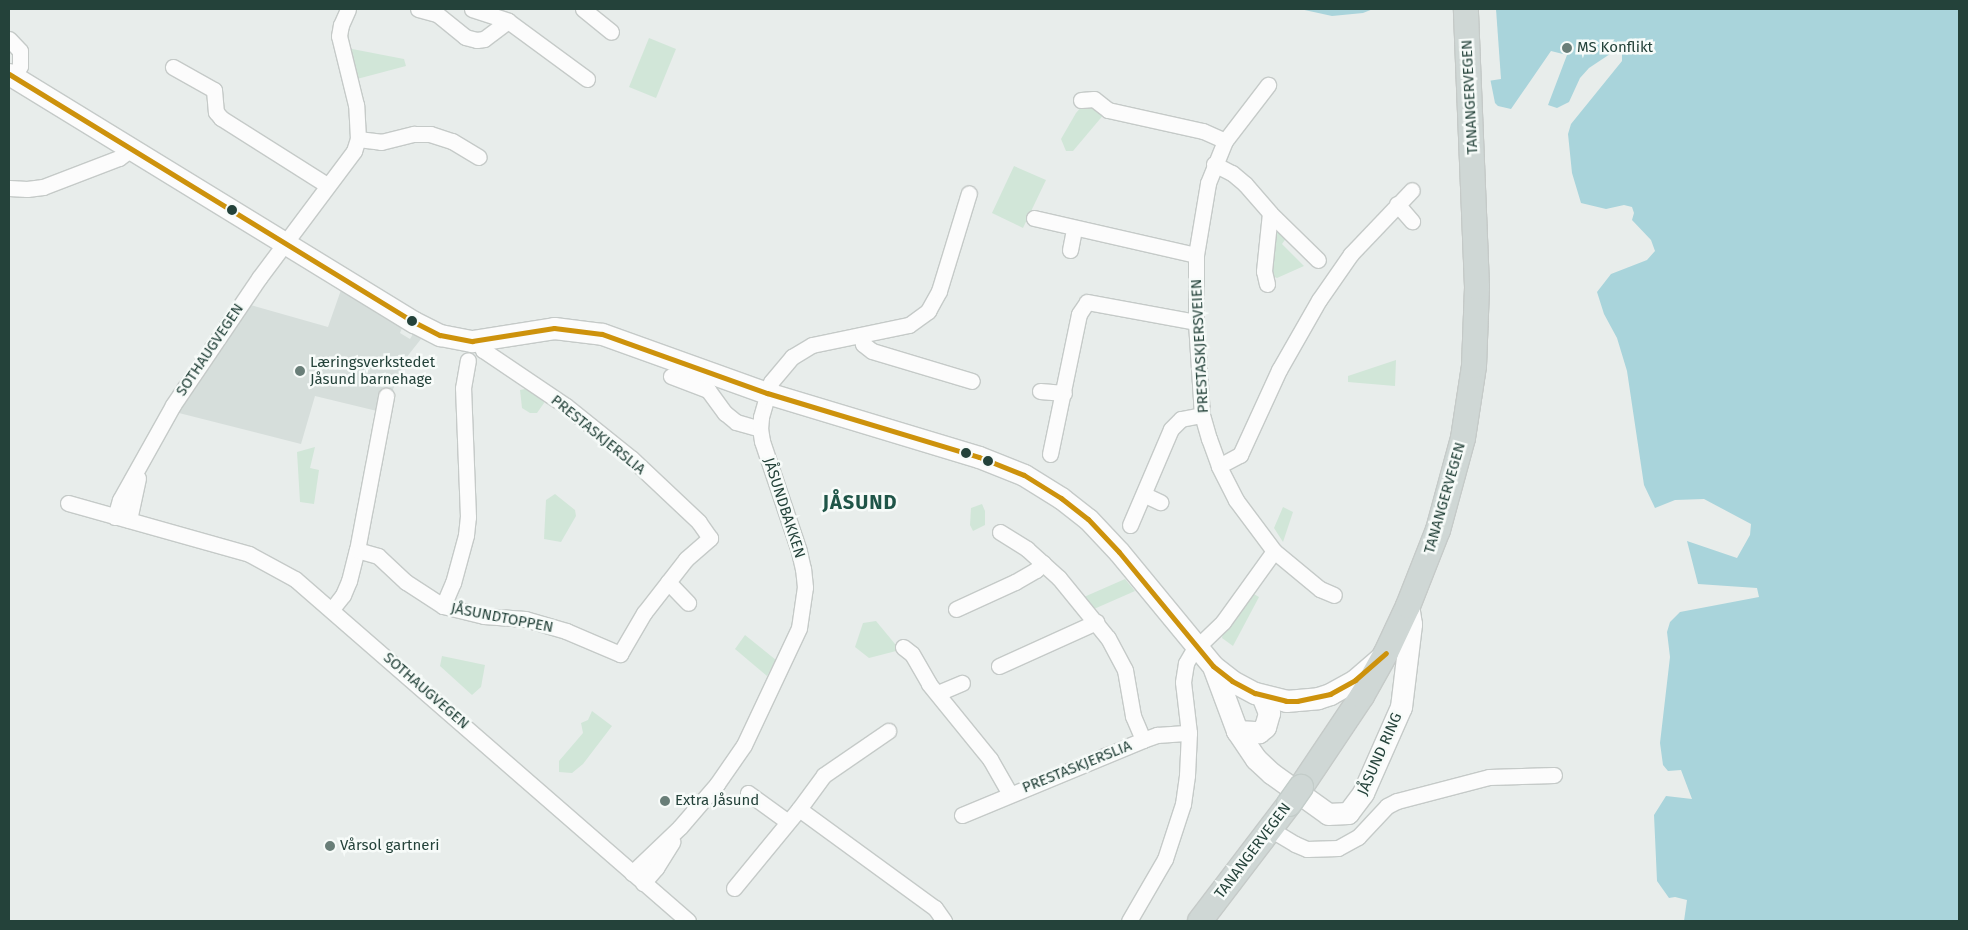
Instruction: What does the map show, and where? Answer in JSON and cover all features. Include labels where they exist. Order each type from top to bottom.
[{"type":"main road","name":"TANANGERVEGEN","points":[[1200,921],[1295,796],[1347,721],[1386,653],[1408,606],[1449,497],[1463,438],[1474,366],[1477,244],[1466,9]]},
{"type":"main road","name":"JÅSUND RING","points":[[11,76],[432,332],[461,340],[481,340],[554,328],[602,334],[767,393],[1000,464],[1041,485],[1076,509],[1110,540],[1213,666],[1245,689],[1262,696],[1297,701],[1330,694],[1355,680],[1386,653]]},
{"type":"main road","name":"JÅSUND RING","points":[[1213,666],[1237,731],[1256,759],[1328,814],[1342,815],[1353,810],[1363,793],[1401,707],[1411,624],[1408,606]]},
{"type":"main road","points":[[1237,731],[1259,732],[1265,727],[1268,713],[1262,696]]},
{"type":"street","points":[[348,9],[341,25],[340,36],[354,91],[358,139],[381,142],[414,134],[430,134],[452,141],[479,157]]},
{"type":"street","points":[[418,9],[451,16],[465,37],[477,40],[484,39],[508,21]]},
{"type":"street","points":[[472,9],[508,21],[587,79]]},
{"type":"street","points":[[583,9],[611,32]]},
{"type":"street","points":[[9,39],[20,51],[20,66],[11,76]]},
{"type":"street","points":[[173,67],[214,90],[216,112],[221,118],[327,185]]},
{"type":"street","name":"PRESTASKJERSVEIEN","points":[[1268,85],[1226,141],[1214,164],[1204,203],[1196,255],[1196,322],[1202,415],[1218,466],[1236,500],[1274,551],[1320,589],[1334,596]]},
{"type":"street","points":[[1081,100],[1094,99],[1108,110],[1203,131],[1226,141]]},
{"type":"street","name":"SOTHAUGVEGEN","points":[[122,518],[120,500],[172,405],[285,242],[327,185],[351,158],[358,139]]},
{"type":"street","points":[[9,188],[27,189],[43,187],[120,158],[131,149]]},
{"type":"street","points":[[1214,164],[1232,173],[1246,184],[1270,214],[1318,260]]},
{"type":"street","points":[[1218,466],[1240,454],[1279,370],[1319,300],[1351,254],[1412,190]]},
{"type":"street","name":"JÅSUNDBAKKEN","points":[[638,878],[717,784],[744,745],[790,650],[803,615],[805,587],[801,560],[765,453],[760,428],[767,393],[778,371],[801,350],[823,341],[909,324],[928,311],[939,291],[969,193]]},
{"type":"street","points":[[1397,204],[1412,221]]},
{"type":"street","points":[[1266,284],[1264,271],[1270,214]]},
{"type":"street","points":[[1034,218],[1074,229],[1196,255]]},
{"type":"street","points":[[1070,250],[1074,229]]},
{"type":"street","points":[[1050,454],[1079,314],[1087,302],[1196,322]]},
{"type":"street","points":[[861,334],[863,344],[872,351],[972,381]]},
{"type":"street","name":"PRESTASKJERSLIA","points":[[481,340],[483,350],[566,406],[631,458],[699,522],[710,538]]},
{"type":"street","name":"JÅSUNDTOPPEN","points":[[443,606],[453,583],[466,535],[468,517],[463,388],[468,360]]},
{"type":"street","points":[[671,376],[708,390],[725,413],[736,422],[760,428]]},
{"type":"street","points":[[1040,391],[1064,393]]},
{"type":"street","points":[[332,609],[349,581],[357,550],[386,396]]},
{"type":"street","points":[[1130,525],[1145,495],[1174,425],[1181,419],[1202,415]]},
{"type":"street","points":[[1145,495],[1160,502]]},
{"type":"street","name":"SOTHAUGVEGEN","points":[[68,503],[249,554],[295,579],[332,609],[688,921]]},
{"type":"street","name":"PRESTASKJERSLIA","points":[[1000,532],[1027,549],[1043,563],[1072,592],[1108,638],[1124,670],[1133,716],[1143,740]]},
{"type":"street","name":"JÅSUNDTOPPEN","points":[[357,550],[378,556],[406,582],[443,606],[484,616],[525,619],[566,631],[620,654],[644,613],[668,582],[686,559],[710,538]]},
{"type":"street","points":[[1129,921],[1165,859],[1183,804],[1187,775],[1189,733],[1184,671],[1190,655],[1223,622],[1274,551]]},
{"type":"street","points":[[956,609],[1015,582],[1043,563]]},
{"type":"street","points":[[668,582],[688,603]]},
{"type":"street","points":[[999,666],[1096,622]]},
{"type":"street","name":"PRESTASKJERSLIA","points":[[903,646],[915,658],[923,674],[990,759],[1010,794]]},
{"type":"street","points":[[938,693],[962,683]]},
{"type":"street","points":[[734,888],[799,809],[824,775],[888,731]]},
{"type":"street","name":"PRESTASKJERSLIA","points":[[962,815],[1143,740],[1157,735],[1189,733]]},
{"type":"street","points":[[1270,829],[1295,844],[1307,848],[1338,848],[1358,837],[1388,806],[1403,799],[1489,776],[1554,775]]},
{"type":"street","points":[[748,793],[788,822]]},
{"type":"street","points":[[799,809],[935,908],[944,921]]},
{"type":"shaded area","name":"Læringsverkstedet Jåsund barnehage","points":[[341,290],[402,328],[400,333],[410,339],[413,334],[421,339],[406,358],[391,394],[377,411],[315,396],[301,444],[175,412],[247,304],[328,327]]},
{"type":"green space","points":[[649,38],[676,49],[656,98],[629,87]]},
{"type":"green space","points":[[347,48],[404,59],[406,66],[357,79]]},
{"type":"green space","points":[[1091,102],[1105,113],[1073,151],[1066,151],[1061,139],[1076,113],[1082,106]]},
{"type":"green space","points":[[1014,166],[1046,180],[1023,228],[992,213]]},
{"type":"green space","points":[[1276,230],[1289,234],[1282,244],[1304,266],[1277,278],[1270,275],[1274,233]]},
{"type":"green space","points":[[1396,360],[1395,386],[1348,382],[1348,376]]},
{"type":"green space","points":[[529,389],[543,399],[544,403],[537,413],[530,413],[522,408],[520,390]]},
{"type":"green space","points":[[315,447],[310,468],[319,470],[314,504],[300,502],[297,452]]},
{"type":"green space","points":[[555,494],[575,510],[576,516],[561,542],[544,539],[546,500]]},
{"type":"green space","points":[[982,504],[985,511],[985,525],[973,531],[970,525],[971,508]]},
{"type":"green space","points":[[1283,507],[1293,512],[1283,542],[1274,528]]},
{"type":"green space","points":[[1125,579],[1135,591],[1094,609],[1084,597]]},
{"type":"green space","points":[[1252,593],[1259,597],[1233,646],[1222,638],[1223,633]]},
{"type":"green space","points":[[876,621],[900,650],[869,658],[855,647],[863,623]]},
{"type":"green space","points":[[745,635],[776,660],[767,676],[735,649]]},
{"type":"green space","points":[[442,656],[485,665],[481,687],[472,695],[440,666]]},
{"type":"green space","points":[[592,711],[612,726],[583,764],[572,773],[559,772],[559,761],[583,733],[581,723],[588,720]]},
{"type":"water","points":[[1300,9],[1373,9],[1363,13],[1332,16]]},
{"type":"water","points":[[1483,9],[1959,9],[1959,921],[1684,921],[1687,900],[1675,897],[1669,898],[1657,881],[1654,815],[1666,796],[1692,799],[1681,770],[1668,771],[1663,765],[1660,743],[1670,657],[1667,632],[1670,622],[1680,612],[1759,597],[1757,588],[1698,584],[1687,541],[1737,558],[1750,535],[1751,524],[1704,499],[1675,500],[1655,508],[1644,485],[1627,371],[1617,338],[1604,314],[1597,292],[1611,274],[1647,260],[1655,251],[1651,240],[1632,220],[1634,213],[1632,207],[1624,205],[1606,209],[1581,203],[1572,173],[1568,134],[1571,124],[1622,61],[1622,53],[1613,52],[1589,68],[1580,78],[1569,102],[1557,108],[1548,105],[1567,55],[1551,51],[1511,109],[1498,106],[1495,103],[1490,78]]},
{"type":"pier","points":[[1481,9],[1496,9],[1501,79],[1488,81]]},
{"type":"transit line","points":[[9,74],[414,322],[440,335],[472,341],[554,328],[602,334],[767,393],[979,457],[1024,475],[1061,498],[1088,519],[1119,552],[1213,666],[1232,681],[1255,693],[1286,701],[1297,701],[1330,694],[1355,680],[1386,653]]},
{"type":"place","name":"MS Konflikt","points":[[1567,48]]},
{"type":"place","name":"Læringsverkstedet Jåsund barnehage","points":[[300,371]]},
{"type":"place","name":"Extra Jåsund","points":[[665,801]]},
{"type":"place","name":"Vårsol gartneri","points":[[330,846]]},
{"type":"district","name":"JÅSUND","points":[[860,502]]}]
